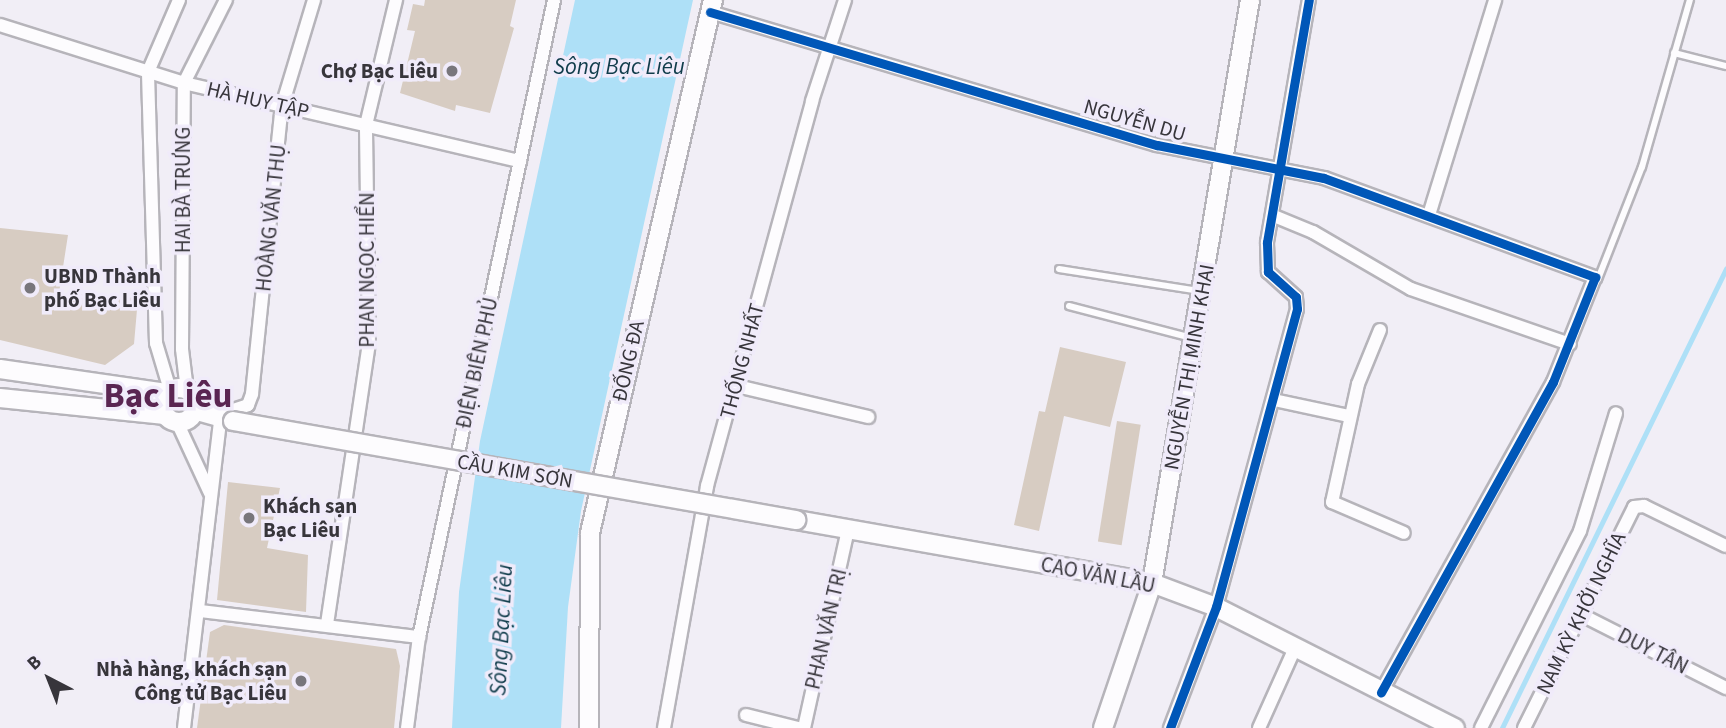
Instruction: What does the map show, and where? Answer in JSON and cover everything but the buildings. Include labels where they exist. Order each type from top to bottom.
[{"type":"main road","name":"NGUYỄN THỊ MINH KHAI","points":[[1103,728],[1152,583],[1225,162],[1250,0]]},
{"type":"main road","name":"ĐỐNG ĐA","points":[[589,728],[590,533],[711,6]]},
{"type":"main road","points":[[0,369],[174,391],[194,411],[171,419],[0,398]]},
{"type":"main road","points":[[171,419],[174,391]]},
{"type":"main road","name":"CẦU KIM SƠN","points":[[194,411],[227,421],[796,520]]},
{"type":"main road","name":"CAO VĂN LẦU","points":[[796,520],[1152,583],[1216,607],[1455,728]]},
{"type":"street","name":"HAI BÀ TRƯNG","points":[[174,391],[156,343],[148,72],[179,0]]},
{"type":"street","name":"HAI BÀ TRƯNG","points":[[174,391],[182,349],[184,83],[226,0]]},
{"type":"street","name":"HOÀNG VĂN THỤ","points":[[227,421],[223,413],[248,405],[252,394],[282,106],[314,0]]},
{"type":"street","name":"PHAN NGỌC HIỂN","points":[[327,624],[369,344],[366,125],[396,0]]},
{"type":"street","name":"ĐIỆN BIÊN PHỦ","points":[[407,728],[419,637],[554,0]]},
{"type":"street","name":"THỐNG NHẤT","points":[[664,728],[707,486],[845,0]]},
{"type":"street","points":[[1170,728],[1216,607],[1275,400],[1297,309],[1296,297],[1268,272],[1267,242],[1283,167],[1310,0]]},
{"type":"street","points":[[1429,215],[1495,0]]},
{"type":"street","name":"NGUYỄN DU","points":[[711,6],[829,49],[1225,162],[1283,167],[1429,215],[1593,276]]},
{"type":"street","name":"HÀ HUY TẬP","points":[[0,25],[184,83],[520,161]]},
{"type":"street","points":[[1273,216],[1313,232],[1411,289],[1570,344]]},
{"type":"street","points":[[1381,692],[1570,344],[1593,276]]},
{"type":"street","points":[[1380,330],[1349,416],[1332,502],[1404,533]]},
{"type":"street","points":[[737,386],[868,417]]},
{"type":"street","points":[[1275,400],[1349,416]]},
{"type":"street","points":[[1481,728],[1580,531],[1616,413]]},
{"type":"street","points":[[171,419],[210,494]]},
{"type":"street","points":[[184,728],[200,611],[210,494],[227,421]]},
{"type":"street","name":"NAM KỲ KHỞI NGHĨA","points":[[1524,728],[1634,507],[1644,506],[1726,546]]},
{"type":"street","name":"PHAN VĂN TRỊ","points":[[801,728],[848,529]]},
{"type":"street","points":[[200,611],[419,637]]},
{"type":"street","name":"DUY TÂN","points":[[1580,614],[1726,688]]},
{"type":"street","points":[[1259,728],[1295,648]]},
{"type":"street","points":[[746,715],[801,728]]},
{"type":"lane","points":[[1593,276],[1642,167],[1690,0]]},
{"type":"lane","points":[[1674,53],[1726,66]]},
{"type":"lane","points":[[1059,269],[1202,291]]},
{"type":"lane","points":[[1069,306],[1194,338]]},
{"type":"water","name":"Sông Bạc Liêu","points":[[575,0],[693,0],[581,511],[568,607],[561,728],[452,728],[459,592],[480,441]]},
{"type":"waterway","points":[[1502,728],[1726,269]]},
{"type":"cycle path","points":[[1170,728],[1216,607],[1297,309],[1296,297],[1268,272],[1267,242],[1309,0]]},
{"type":"cycle path","points":[[710,12],[1157,145],[1324,178],[1595,277],[1553,382],[1381,692]]},
{"type":"place","name":"Chợ Bạc Liêu","points":[[452,71]]},
{"type":"place","name":"UBND Thành phố Bạc Liêu","points":[[30,288]]},
{"type":"place","name":"Khách sạn Bạc Liêu","points":[[249,518]]},
{"type":"place","name":"Nhà hàng, khách sạn Công tử Bạc Liêu","points":[[301,681]]},
{"type":"district","name":"Bạc Liêu","points":[[168,396]]}]
